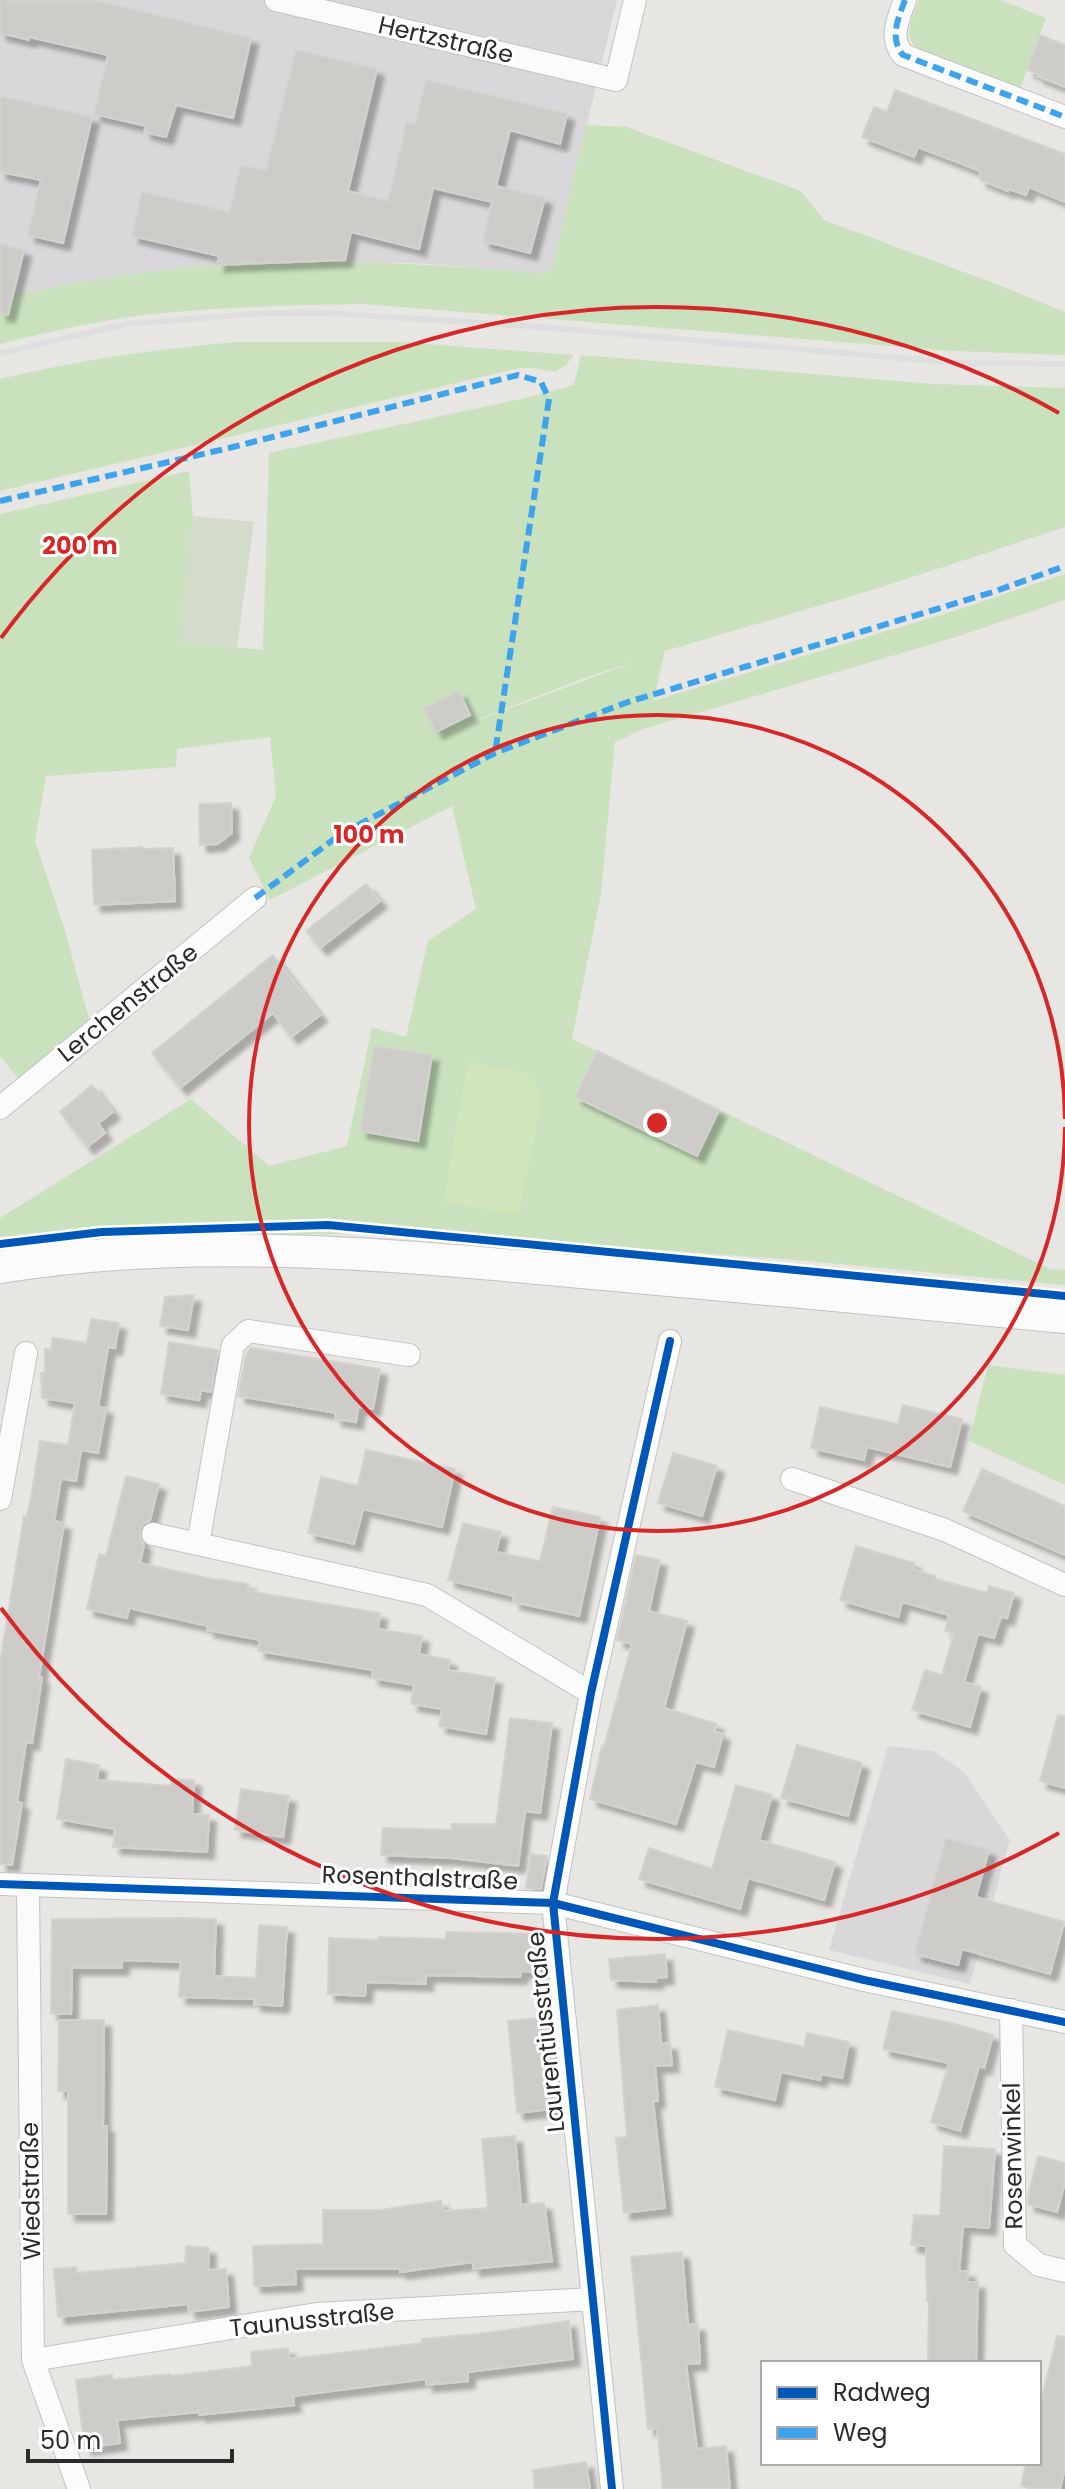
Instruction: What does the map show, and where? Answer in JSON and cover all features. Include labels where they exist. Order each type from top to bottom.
[{"type":"main road","points":[[0,1267],[109,1253],[282,1250],[442,1259],[1065,1317]]},
{"type":"street","name":"Hertzstraße","points":[[276,0],[616,80],[635,0]]},
{"type":"street","points":[[905,0],[895,35],[896,46],[903,55],[1065,117]]},
{"type":"street","name":"Lerchenstraße","points":[[0,1108],[255,898]]},
{"type":"street","points":[[198,1544],[233,1345],[248,1331],[409,1355]]},
{"type":"street","name":"Laurentiusstraße","points":[[612,2489],[553,1903],[591,1693],[670,1341]]},
{"type":"street","points":[[0,1499],[26,1353]]},
{"type":"street","points":[[792,1479],[945,1530],[1065,1585]]},
{"type":"street","points":[[153,1534],[427,1595],[591,1693]]},
{"type":"street","name":"Rosenthalstraße","points":[[0,1884],[553,1903],[864,1980],[1065,2022]]},
{"type":"street","name":"Wiedstraße","points":[[28,1885],[33,2360],[79,2489]]},
{"type":"street","name":"Rosenwinkel","points":[[1011,2010],[1015,2245],[1039,2265],[1065,2271]]},
{"type":"street","name":"Taunusstraße","points":[[33,2360],[317,2314],[593,2299]]},
{"type":"shaded area","points":[[0,0],[617,0],[551,273],[416,263],[276,262],[148,272],[0,298]]},
{"type":"shaded area","points":[[888,1746],[934,1751],[964,1772],[1010,1840],[970,1984],[829,1950]]},
{"type":"green space","points":[[919,0],[1000,0],[1046,18],[1020,89],[917,49],[909,32]]},
{"type":"green space","points":[[586,125],[627,127],[801,191],[824,220],[1065,312],[1065,355],[953,351],[364,304],[254,307],[144,315],[72,327],[0,344],[0,298],[162,270],[258,263],[342,262],[551,273]]},
{"type":"green space","points":[[237,342],[400,342],[574,355],[555,372],[520,368],[0,491],[0,379],[117,356]]},
{"type":"green space","points":[[581,355],[934,384],[1065,388],[1065,527],[882,587],[665,651],[653,701],[951,612],[1065,574],[1065,600],[953,638],[646,728],[615,742],[601,894],[572,1039],[1050,1269],[1065,1270],[1065,1285],[807,1261],[434,1233],[0,1240],[0,1218],[191,1099],[269,1166],[347,1146],[372,1027],[406,1037],[428,941],[476,909],[452,806],[270,900],[249,858],[276,796],[270,737],[177,749],[176,767],[46,776],[35,841],[64,927],[90,1022],[22,1083],[0,1056],[0,514],[189,471],[193,516],[179,641],[263,650],[269,453],[574,385]],"holes":[[[634,662],[438,735],[587,677]]]},
{"type":"green space","points":[[193,516],[254,522],[237,647],[179,641]]},
{"type":"green space","points":[[468,1062],[526,1073],[539,1089],[540,1112],[518,1215],[443,1202]]},
{"type":"green space","points":[[988,1365],[1065,1375],[1065,1485],[969,1441]]},
{"type":"building","points":[[0,0],[93,0],[251,38],[233,118],[176,105],[166,137],[144,132],[146,126],[94,114],[108,55],[0,33]]},
{"type":"building","points":[[1040,35],[1065,45],[1065,87],[1027,70]]},
{"type":"building","points":[[296,50],[377,69],[348,191],[388,201],[407,122],[415,124],[426,80],[567,114],[560,144],[510,130],[496,186],[545,198],[530,253],[483,241],[492,202],[433,188],[419,249],[351,232],[345,260],[217,265],[219,256],[132,236],[142,192],[229,212],[241,166],[266,170]]},
{"type":"building","points":[[895,90],[1065,154],[1065,202],[1029,187],[1026,195],[1008,191],[980,180],[980,171],[918,147],[914,157],[862,137],[874,107],[887,112]]},
{"type":"building","points":[[0,96],[92,117],[63,243],[28,235],[41,180],[0,172]]},
{"type":"building","points":[[0,244],[24,250],[8,315],[0,314]]},
{"type":"building","points":[[459,691],[470,715],[436,732],[424,708]]},
{"type":"building","points":[[231,803],[232,833],[217,844],[200,845],[199,804]]},
{"type":"building","points":[[173,848],[175,901],[94,905],[92,850]]},
{"type":"building","points":[[366,884],[380,901],[320,948],[306,931]]},
{"type":"building","points":[[273,955],[320,1015],[291,1037],[273,1013],[180,1088],[152,1053]]},
{"type":"building","points":[[374,1046],[432,1055],[418,1141],[360,1131]]},
{"type":"building","points":[[597,1051],[719,1110],[697,1156],[575,1097]]},
{"type":"building","points":[[92,1085],[113,1112],[98,1123],[105,1133],[87,1147],[60,1112]]},
{"type":"building","points":[[194,1295],[188,1330],[160,1326],[165,1297]]},
{"type":"building","points":[[91,1319],[119,1323],[115,1348],[108,1347],[98,1407],[106,1408],[98,1453],[81,1450],[76,1481],[61,1479],[54,1521],[64,1523],[39,1677],[42,1678],[32,1743],[26,1742],[17,1802],[22,1803],[12,1865],[0,1864],[0,1662],[40,1441],[68,1445],[75,1403],[42,1398],[41,1373],[45,1373],[45,1349],[51,1350],[53,1338],[87,1343]]},
{"type":"building","points":[[169,1342],[218,1350],[211,1392],[201,1390],[199,1400],[161,1394]]},
{"type":"building","points":[[251,1348],[380,1369],[373,1409],[358,1407],[356,1422],[335,1419],[336,1413],[238,1396],[246,1354]]},
{"type":"building","points":[[903,1405],[962,1419],[950,1467],[867,1447],[864,1460],[811,1448],[820,1407],[898,1424]]},
{"type":"building","points":[[366,1450],[455,1469],[442,1527],[363,1509],[354,1544],[308,1533],[321,1477],[358,1486]]},
{"type":"building","points":[[673,1453],[717,1466],[702,1516],[658,1503]]},
{"type":"building","points":[[982,1469],[1065,1506],[1065,1555],[963,1511]]},
{"type":"building","points":[[126,1476],[159,1484],[150,1520],[140,1530],[144,1545],[140,1563],[249,1584],[247,1591],[380,1613],[378,1629],[422,1636],[419,1654],[450,1660],[448,1670],[495,1678],[486,1734],[439,1726],[442,1709],[411,1704],[414,1685],[372,1678],[373,1670],[258,1651],[260,1640],[207,1630],[208,1626],[129,1608],[127,1618],[87,1609],[99,1554],[106,1556]]},
{"type":"building","points":[[553,1507],[600,1517],[579,1616],[513,1602],[514,1596],[448,1580],[463,1523],[501,1532],[496,1552],[540,1561]]},
{"type":"building","points":[[856,1546],[914,1563],[912,1569],[935,1576],[935,1579],[987,1593],[989,1586],[1014,1593],[1007,1618],[1001,1617],[994,1638],[978,1634],[964,1682],[981,1687],[970,1727],[912,1710],[925,1670],[942,1675],[954,1633],[945,1631],[949,1615],[902,1602],[898,1617],[840,1600]]},
{"type":"building","points":[[636,1555],[660,1560],[649,1611],[687,1621],[664,1708],[717,1724],[714,1731],[723,1734],[714,1767],[696,1762],[676,1824],[590,1799],[632,1644],[617,1640]]},
{"type":"building","points":[[1058,1715],[1065,1716],[1065,1788],[1040,1781]]},
{"type":"building","points":[[510,1718],[552,1723],[540,1813],[525,1811],[518,1866],[452,1858],[381,1855],[383,1828],[452,1830],[452,1824],[496,1824]]},
{"type":"building","points":[[797,1745],[862,1763],[848,1816],[781,1798]]},
{"type":"building","points":[[66,1759],[99,1765],[97,1780],[171,1786],[171,1779],[194,1780],[192,1814],[209,1815],[207,1852],[113,1847],[115,1829],[57,1819]]},
{"type":"building","points":[[736,1785],[772,1795],[759,1840],[835,1862],[824,1900],[748,1878],[740,1909],[639,1879],[649,1848],[712,1869]]},
{"type":"building","points":[[241,1789],[289,1796],[283,1837],[235,1830]]},
{"type":"building","points":[[946,1838],[989,1850],[976,1897],[1064,1922],[1050,1974],[962,1949],[958,1965],[915,1954]]},
{"type":"building","points":[[531,1854],[547,1856],[541,1889],[526,1888]]},
{"type":"building","points":[[52,1919],[216,1919],[214,1976],[256,1978],[259,1925],[287,1927],[282,2006],[254,2004],[255,1999],[179,1997],[181,1962],[122,1960],[122,1968],[72,1968],[71,2014],[51,2014]]},
{"type":"building","points":[[446,1932],[541,1934],[540,1972],[521,1971],[520,1977],[426,1975],[426,1984],[366,1982],[365,1996],[328,1994],[329,1938],[446,1939]]},
{"type":"building","points":[[665,1954],[667,1977],[655,1978],[656,1982],[611,1980],[609,1959]]},
{"type":"building","points":[[658,2005],[661,2044],[670,2043],[672,2065],[655,2066],[658,2101],[653,2101],[665,2208],[624,2213],[616,2138],[627,2137],[617,2010]]},
{"type":"building","points":[[892,2011],[993,2035],[984,2068],[979,2066],[960,2131],[931,2122],[949,2063],[883,2049]]},
{"type":"building","points":[[550,2017],[560,2108],[517,2113],[508,2021]]},
{"type":"building","points":[[59,2020],[104,2020],[106,2214],[68,2214],[68,2091],[58,2091]]},
{"type":"building","points":[[728,2030],[804,2047],[807,2033],[849,2042],[842,2078],[821,2074],[820,2080],[781,2072],[775,2100],[715,2087]]},
{"type":"building","points":[[515,2136],[521,2205],[544,2203],[552,2261],[473,2269],[473,2262],[400,2272],[400,2269],[295,2269],[296,2284],[254,2286],[253,2246],[323,2244],[323,2210],[380,2210],[441,2201],[443,2211],[488,2208],[482,2139]]},
{"type":"building","points":[[944,2146],[995,2149],[989,2228],[963,2226],[959,2271],[968,2271],[967,2282],[978,2282],[976,2361],[928,2361],[926,2246],[911,2245],[914,2215],[940,2216]]},
{"type":"building","points":[[1038,2156],[1065,2163],[1065,2182],[1057,2212],[1028,2204]]},
{"type":"building","points":[[186,2246],[209,2248],[208,2270],[226,2269],[229,2307],[189,2312],[188,2304],[58,2317],[54,2269],[76,2267],[76,2273],[185,2263]]},
{"type":"building","points":[[682,2252],[688,2325],[698,2324],[700,2363],[686,2364],[697,2449],[726,2446],[730,2489],[663,2489],[657,2428],[648,2429],[631,2257]]},
{"type":"building","points":[[569,2321],[573,2359],[468,2372],[468,2381],[426,2385],[426,2379],[293,2396],[294,2405],[117,2420],[120,2443],[85,2448],[76,2380],[112,2375],[112,2380],[171,2376],[252,2366],[251,2352],[288,2348],[289,2359]]},
{"type":"building","points":[[1057,2336],[1065,2337],[1065,2467],[1060,2489],[1021,2486],[1026,2465],[1041,2465],[1041,2401]]},
{"type":"building","points":[[586,2462],[590,2489],[535,2489],[533,2470]]},
{"type":"railway","points":[[0,353],[127,324],[265,313],[328,313],[529,326],[958,363],[1065,364]]},
{"type":"marked path","points":[[905,0],[896,35],[903,55],[1065,117]]},
{"type":"marked path","points":[[0,501],[229,448],[518,375],[541,382],[549,399],[495,753]]},
{"type":"marked path","points":[[255,898],[341,834],[495,753],[625,703],[993,592],[1065,566]]},
{"type":"cycle path","points":[[0,1244],[102,1232],[328,1225],[1065,1296]]},
{"type":"cycle path","points":[[612,2489],[553,1903],[591,1693],[670,1341]]},
{"type":"cycle path","points":[[0,1884],[553,1903],[864,1980],[1065,2022]]}]
